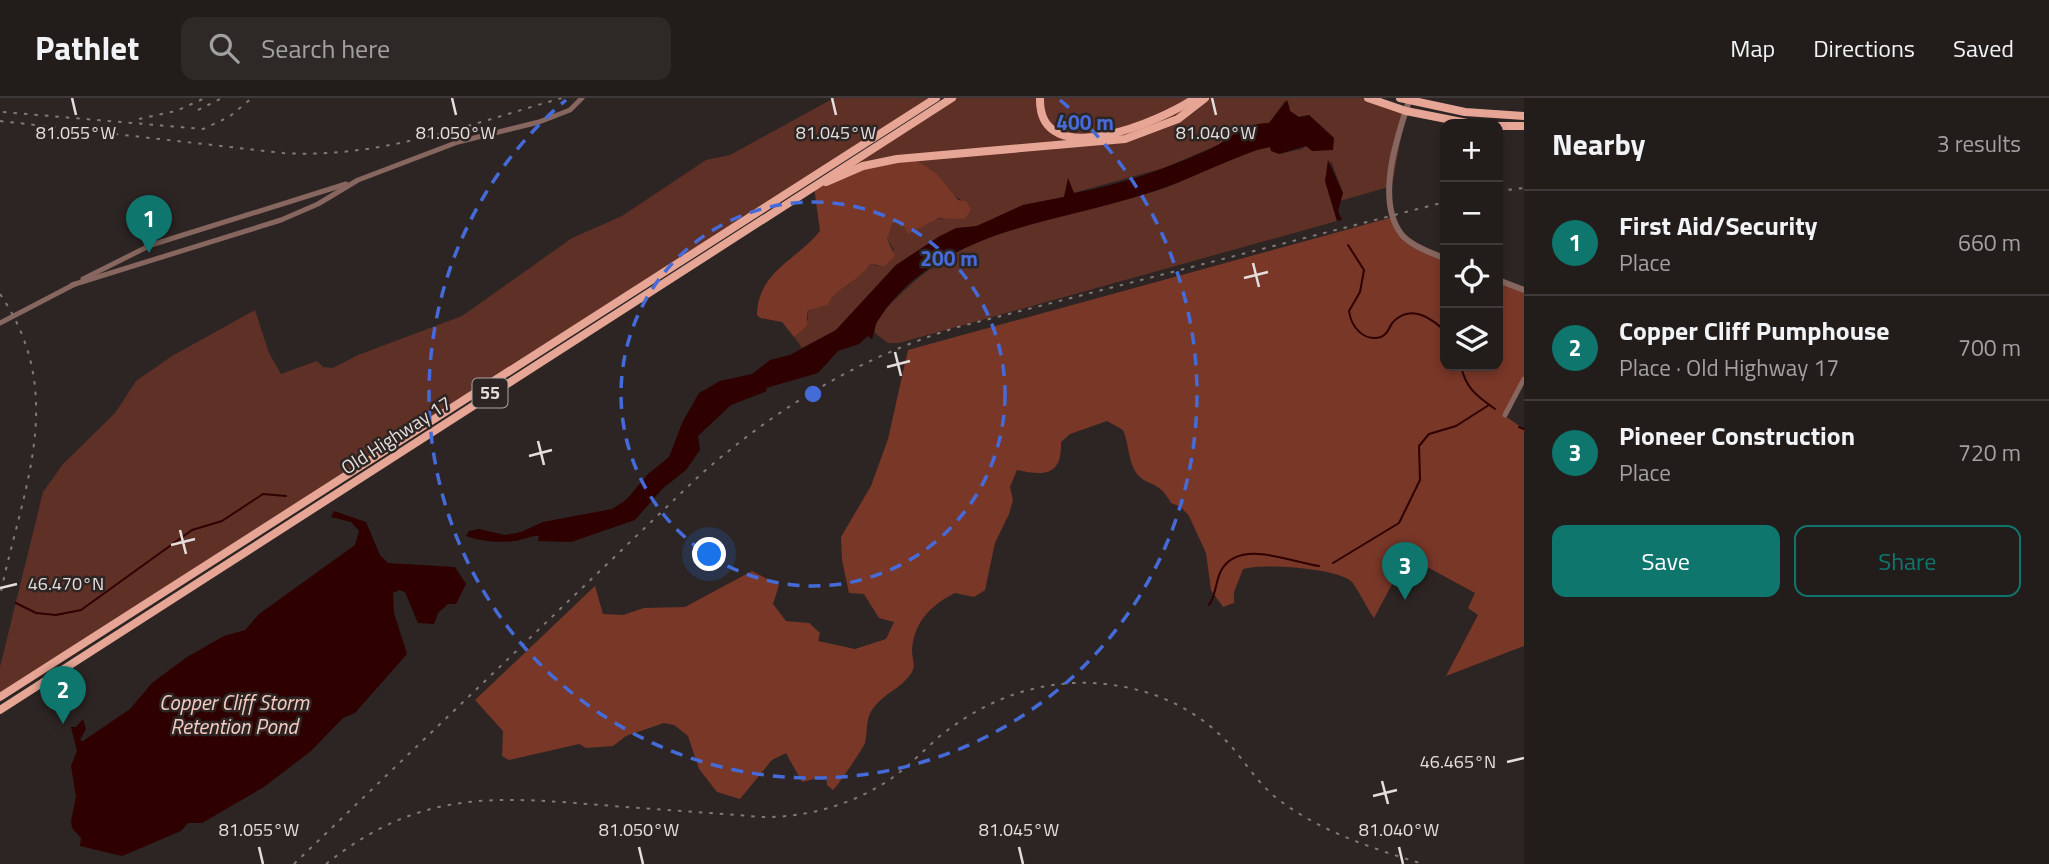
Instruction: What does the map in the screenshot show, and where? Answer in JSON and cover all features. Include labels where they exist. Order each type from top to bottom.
[{"type":"main road","name":"Old Highway 17","points":[[0,697],[936,98]]},
{"type":"main road","name":"Old Highway 17","points":[[0,710],[952,98]]},
{"type":"main road","points":[[1040,98],[1041,111],[1050,127],[1063,135],[1081,137],[1138,127],[1175,112],[1195,98]]},
{"type":"main road","points":[[816,185],[863,166],[897,159],[1125,139],[1178,119],[1205,98]]},
{"type":"main road","points":[[1368,98],[1406,111],[1447,119]]},
{"type":"main road","points":[[1400,98],[1483,114],[1524,116]]},
{"type":"main road","points":[[1503,126],[1524,126]]},
{"type":"street","points":[[1,323],[151,244],[359,180],[458,142],[549,118],[570,110],[582,98]]},
{"type":"street","points":[[1409,101],[1393,170],[1390,199],[1393,220],[1414,245],[1440,257]]},
{"type":"street","points":[[72,285],[281,220],[318,204],[359,180]]},
{"type":"street","points":[[1503,282],[1524,290]]},
{"type":"street","points":[[1504,415],[1524,379]]},
{"type":"shaded area","points":[[834,98],[935,98],[0,697],[0,667],[43,492],[63,464],[115,413],[136,381],[172,356],[255,310],[269,353],[281,374],[317,361],[323,367],[333,368],[358,355],[462,316],[572,238],[622,216],[706,160],[730,155]]},
{"type":"shaded area","points":[[953,98],[1367,98],[1406,111],[1392,186],[1340,201],[1343,193],[1331,161],[1325,181],[1337,221],[899,343],[888,343],[875,333],[878,320],[885,309],[931,268],[961,250],[993,236],[1162,189],[1229,159],[1257,150],[1271,147],[1279,154],[1306,146],[1315,151],[1324,150],[1334,138],[1309,115],[1299,117],[1290,111],[1289,104],[1285,101],[1269,123],[1238,129],[1227,141],[1164,168],[1073,193],[1069,181],[1064,197],[1023,205],[977,226],[940,236],[896,265],[836,330],[802,348],[794,337],[808,319],[807,311],[827,305],[870,264],[877,266],[894,250],[887,239],[893,223],[903,224],[914,232],[938,219],[965,219],[963,201],[954,196],[937,174],[819,184]]},
{"type":"shaded area","points":[[911,157],[937,174],[958,200],[966,201],[971,209],[965,219],[939,218],[908,234],[903,224],[893,223],[887,239],[895,256],[885,266],[870,264],[836,294],[828,305],[807,311],[807,326],[794,337],[782,322],[760,318],[757,315],[759,300],[771,277],[820,231],[814,187],[850,171]]},
{"type":"shaded area","points":[[1393,217],[1408,240],[1440,256],[1440,371],[1503,371],[1503,281],[1524,290],[1524,380],[1505,416],[1524,429],[1524,646],[1446,676],[1478,615],[1468,608],[1475,593],[1407,556],[1374,618],[1351,581],[1330,573],[1298,568],[1243,569],[1234,592],[1234,603],[1223,607],[1211,590],[1206,553],[1189,516],[1181,507],[1171,503],[1162,490],[1137,474],[1123,430],[1107,421],[1070,434],[1061,442],[1058,462],[1050,471],[1036,473],[1017,470],[1010,487],[1013,500],[995,543],[985,590],[974,597],[955,593],[938,603],[925,616],[913,640],[912,672],[871,711],[865,743],[833,790],[827,785],[826,776],[802,782],[786,753],[772,760],[740,799],[717,792],[699,769],[688,736],[674,725],[664,723],[626,736],[613,746],[586,748],[579,744],[509,760],[502,756],[503,731],[475,700],[595,586],[603,614],[623,615],[644,608],[685,607],[752,571],[779,585],[773,604],[786,621],[809,623],[820,633],[818,641],[855,649],[886,639],[894,622],[879,618],[864,594],[849,593],[842,560],[841,537],[871,486],[888,439],[908,350]]},
{"type":"water","points":[[1287,100],[1290,111],[1299,117],[1309,115],[1334,138],[1333,150],[1312,151],[1306,146],[1279,154],[1271,151],[1270,147],[1257,150],[1157,190],[1034,224],[963,249],[931,267],[903,290],[877,321],[872,339],[868,336],[859,344],[838,351],[818,373],[766,388],[767,391],[731,405],[698,436],[700,450],[686,470],[662,489],[635,520],[571,542],[538,541],[539,536],[502,542],[466,536],[469,531],[479,529],[505,535],[521,532],[543,522],[612,509],[626,500],[648,474],[669,457],[683,421],[699,393],[720,381],[752,374],[770,360],[790,355],[836,330],[896,265],[940,236],[956,228],[977,226],[1023,205],[1064,197],[1068,178],[1074,193],[1125,181],[1176,164],[1208,150],[1243,129],[1269,123]]},
{"type":"water","points":[[1328,160],[1343,193],[1338,211],[1342,220],[1337,221],[1325,181]]},
{"type":"water","name":"Copper Cliff Storm Retention Pond","points":[[334,511],[366,522],[380,555],[388,563],[455,567],[466,584],[456,604],[448,604],[438,613],[434,624],[418,623],[405,592],[399,590],[393,593],[394,613],[407,654],[355,713],[343,718],[311,751],[264,787],[202,823],[188,823],[181,831],[122,856],[80,846],[81,838],[72,828],[71,821],[76,797],[71,766],[77,751],[71,727],[76,727],[83,719],[86,729],[80,740],[83,741],[130,709],[152,683],[187,657],[224,636],[245,630],[259,614],[355,545],[359,531],[351,522],[331,517]]},
{"type":"waterway","points":[[1348,245],[1364,270],[1360,292],[1349,311],[1352,323],[1359,332],[1369,337],[1381,337],[1395,320],[1415,313],[1440,327]]},
{"type":"waterway","points":[[1463,371],[1473,391],[1495,409]]},
{"type":"waterway","points":[[1333,563],[1399,523],[1420,480],[1419,446],[1429,434],[1456,426],[1489,405]]},
{"type":"waterway","points":[[1519,427],[1524,429]]},
{"type":"waterway","points":[[16,603],[36,613],[56,615],[81,610],[192,530],[222,521],[263,494],[286,496]]},
{"type":"waterway","points":[[1209,605],[1222,569],[1230,560],[1241,555],[1267,555],[1319,566]]},
{"type":"railway","points":[[139,119],[176,111],[205,98]]},
{"type":"railway","points":[[198,110],[222,98]]},
{"type":"railway","points":[[3,112],[203,129],[229,117],[252,98]]},
{"type":"railway","points":[[0,121],[283,153],[319,153],[355,151],[424,138],[562,98]]},
{"type":"railway","points":[[1503,190],[1524,188]]},
{"type":"railway","points":[[294,864],[699,476],[758,428],[821,387],[887,353],[958,327],[1440,203]]},
{"type":"railway","points":[[0,294],[21,332],[32,369],[36,406],[28,480],[0,596]]},
{"type":"railway","points":[[326,864],[361,839],[396,821],[429,809],[463,803],[533,800],[762,817],[796,815],[830,808],[862,795],[892,778],[940,736],[984,707],[1031,689],[1082,683],[1134,689],[1177,704],[1203,720],[1226,740],[1263,785],[1290,808],[1345,837],[1423,864]]},
{"type":"place","name":"First Aid/Security","points":[[149,253]]},
{"type":"place","name":"Pioneer Construction","points":[[1405,600]]},
{"type":"place","name":"Copper Cliff Pumphouse","points":[[63,724]]}]
